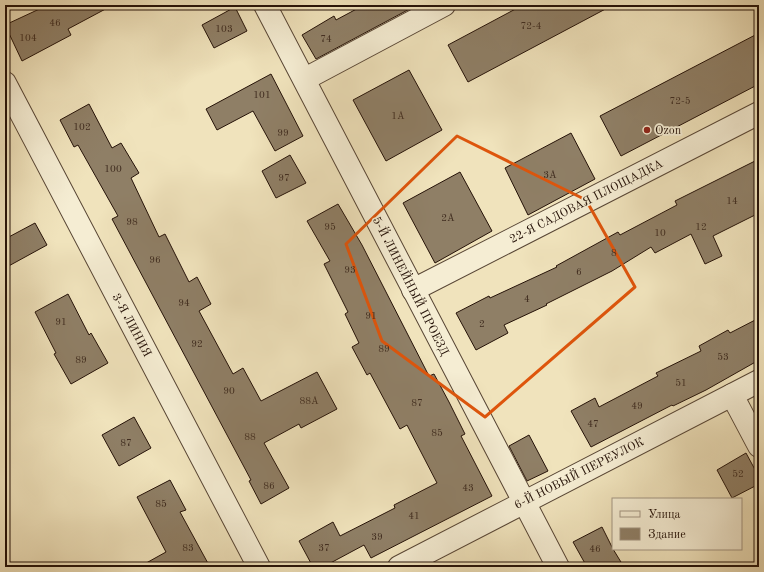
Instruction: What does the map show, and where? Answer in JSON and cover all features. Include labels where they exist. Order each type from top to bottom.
[{"type":"street","name":"5-Й ЛИНЕЙНЫЙ ПРОЕЗД","points":[[265,5],[305,79],[413,290],[558,567]]},
{"type":"street","points":[[305,79],[444,5]]},
{"type":"street","name":"3-Я ЛИНИЯ","points":[[5,83],[259,567]]},
{"type":"street","name":"22-Я САДОВАЯ ПЛОЩАДКА","points":[[413,290],[759,113]]},
{"type":"street","name":"6-Й НОВЫЙ ПЕРЕУЛОК","points":[[400,567],[524,501],[759,381]]},
{"type":"street","points":[[732,394],[759,446]]},
{"type":"highlighted area","points":[[457,136],[586,200],[635,287],[485,417],[382,341],[346,244]]},
{"type":"building","points":[[48,5],[113,5],[68,29],[71,35],[22,61],[5,25]]},
{"type":"building","points":[[364,5],[417,5],[316,59],[302,35],[334,16],[336,20]]},
{"type":"building","points":[[523,5],[613,5],[468,82],[448,45]]},
{"type":"building","points":[[235,7],[247,31],[214,48],[202,25]]},
{"type":"building","points":[[759,33],[759,84],[621,156],[600,116]]},
{"type":"building","points":[[409,70],[442,130],[386,161],[353,100]]},
{"type":"building","points":[[271,74],[303,136],[275,151],[253,111],[217,130],[206,109]]},
{"type":"building","points":[[89,104],[112,148],[121,143],[139,173],[131,178],[159,237],[165,234],[189,282],[197,277],[211,304],[199,311],[233,374],[243,368],[261,401],[317,372],[337,409],[301,428],[299,424],[264,443],[289,488],[261,504],[249,481],[251,480],[112,219],[118,216],[78,145],[74,147],[60,120]]},
{"type":"building","points":[[571,133],[595,179],[528,215],[505,168]]},
{"type":"building","points":[[290,155],[306,183],[276,198],[262,171]]},
{"type":"building","points":[[759,159],[759,213],[713,236],[722,256],[705,264],[691,234],[655,253],[651,247],[612,271],[546,304],[547,305],[504,325],[508,333],[476,350],[456,313],[489,296],[490,298],[557,267],[556,266],[618,232],[620,235],[677,205],[675,201]]},
{"type":"building","points":[[460,172],[492,231],[435,263],[403,203]]},
{"type":"building","points":[[338,204],[362,245],[429,376],[434,374],[449,402],[465,434],[461,436],[492,496],[371,558],[364,545],[323,567],[313,567],[299,541],[333,522],[340,536],[395,508],[394,505],[437,483],[407,425],[400,429],[370,373],[367,375],[352,347],[359,343],[345,314],[348,312],[324,264],[330,261],[307,221]]},
{"type":"building","points":[[35,223],[47,245],[5,268],[5,239]]},
{"type":"building","points":[[68,294],[89,335],[91,333],[108,363],[71,384],[54,354],[56,353],[35,312]]},
{"type":"building","points":[[759,318],[759,360],[706,390],[673,406],[672,405],[591,447],[571,411],[595,398],[599,407],[658,376],[656,373],[701,351],[699,346],[728,330],[730,333]]},
{"type":"building","points":[[134,417],[151,448],[119,466],[102,435]]},
{"type":"building","points":[[529,435],[548,471],[527,481],[509,446]]},
{"type":"building","points":[[746,453],[759,477],[759,484],[732,498],[717,470]]},
{"type":"building","points":[[170,480],[186,510],[180,512],[210,567],[139,567],[166,552],[137,497]]},
{"type":"building","points":[[602,527],[612,550],[614,550],[624,567],[587,567],[573,542]]},
{"type":"place","name":"Ozon","points":[[647,130]]}]
